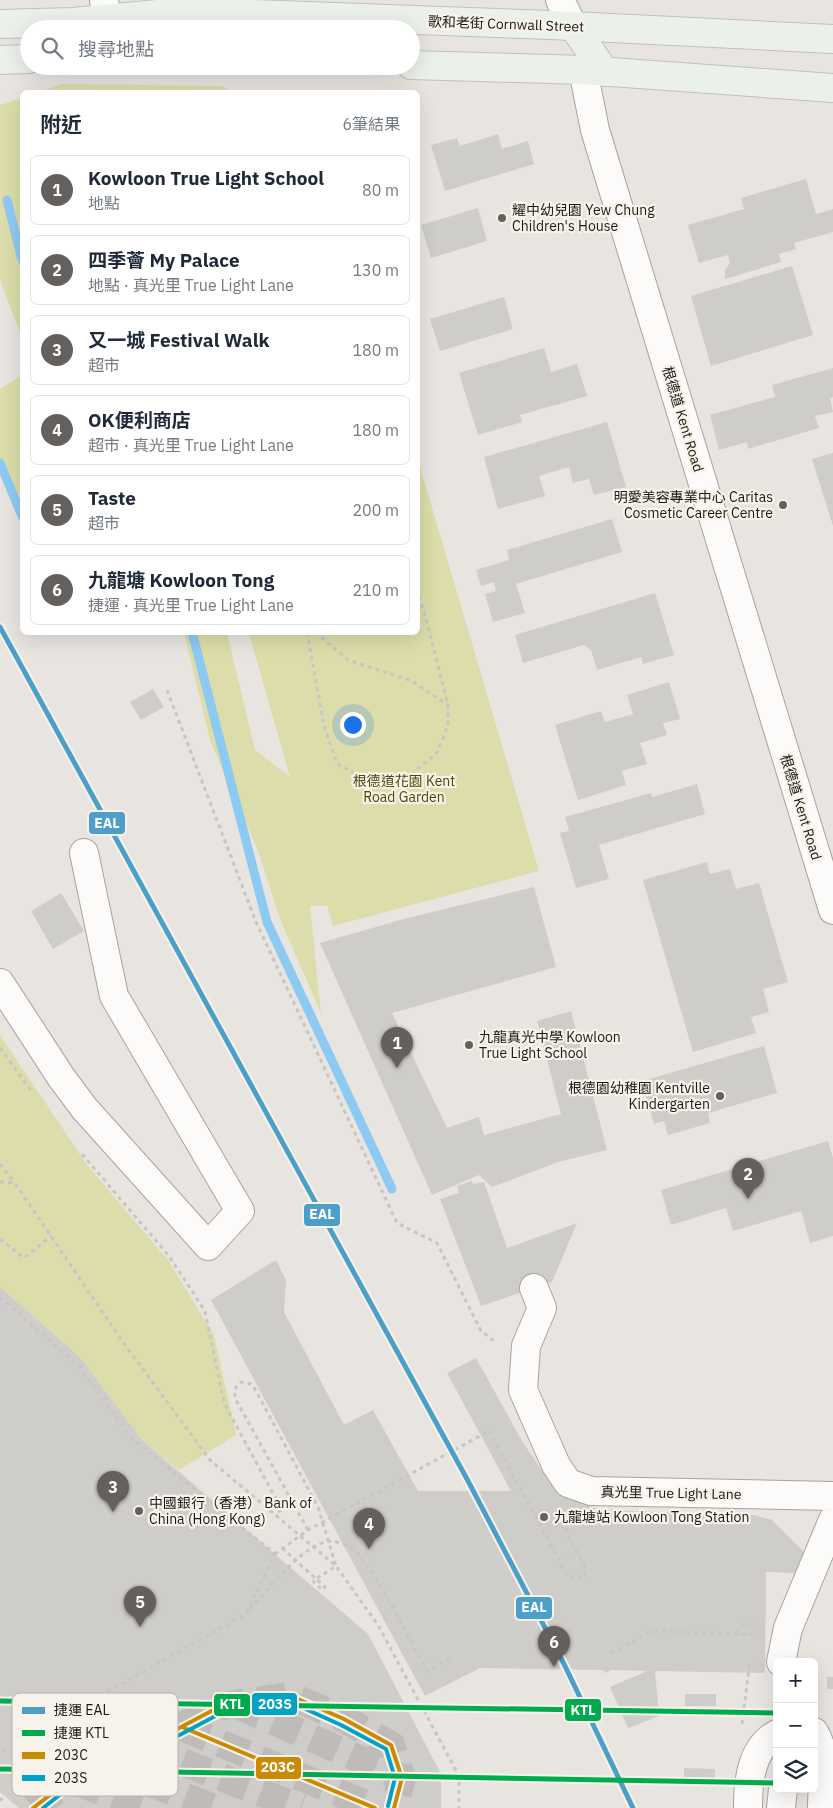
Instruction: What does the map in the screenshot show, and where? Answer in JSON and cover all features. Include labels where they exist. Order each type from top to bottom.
[{"type":"main road","name":"歌和老街 Cornwall Street","points":[[84,20],[107,16],[158,14],[561,17],[833,39]]},
{"type":"main road","points":[[561,17],[594,71]]},
{"type":"main road","name":"歌和老街 Cornwall Street","points":[[0,24],[20,23]]},
{"type":"main road","points":[[0,60],[20,59]]},
{"type":"main road","points":[[420,65],[594,71],[833,88]]},
{"type":"street","name":"根德道 Kent Road","points":[[594,71],[595,130],[833,910]]},
{"type":"street","points":[[0,983],[61,1077],[84,1108],[208,1246],[240,1211],[114,996],[84,853]]},
{"type":"street","name":"真光里 True Light Lane","points":[[534,1288],[542,1308],[526,1346],[523,1390],[556,1465],[568,1483],[591,1491],[833,1496]]},
{"type":"street","points":[[782,1658],[788,1628],[833,1520]]},
{"type":"street","points":[[818,1728],[833,1729]]},
{"type":"street","points":[[748,1808],[749,1779],[757,1752],[773,1736]]},
{"type":"street","points":[[818,1738],[822,1756],[822,1808]]},
{"type":"street","points":[[781,1808],[783,1793]]},
{"type":"path","points":[[308,635],[324,726],[337,764],[375,784],[410,775],[437,753],[448,725],[448,705],[420,601]]},
{"type":"path","points":[[319,635],[348,660],[412,681],[448,705]]},
{"type":"path","points":[[167,690],[256,922],[397,1223],[437,1243],[480,1332],[497,1343]]},
{"type":"path","points":[[0,1048],[38,1099]]},
{"type":"path","points":[[80,1151],[168,1256],[206,1311],[224,1403],[282,1510],[274,1514]]},
{"type":"path","points":[[0,1164],[15,1183],[120,1338],[210,1460],[336,1566],[378,1624],[459,1776],[459,1808]]},
{"type":"path","points":[[0,1182],[15,1183]]},
{"type":"path","points":[[0,1239],[24,1258],[51,1236]]},
{"type":"path","points":[[0,1297],[80,1368],[132,1439],[275,1554]]},
{"type":"path","points":[[308,1530],[236,1400],[234,1390],[241,1382],[251,1384],[255,1390],[318,1506],[336,1566]]},
{"type":"path","points":[[246,1614],[275,1554],[282,1548],[308,1530],[489,1431],[566,1573],[571,1578],[581,1579],[586,1569],[557,1514]]},
{"type":"path","points":[[105,1693],[246,1614],[288,1566],[328,1541],[339,1543],[356,1552],[379,1586],[426,1671],[453,1657]]},
{"type":"path","points":[[282,1548],[325,1587],[322,1590],[313,1581],[336,1566]]},
{"type":"path","points":[[611,1653],[652,1631],[758,1635],[760,1625],[741,1624]]},
{"type":"path","points":[[740,1731],[746,1702],[749,1666]]},
{"type":"path","points":[[0,1752],[12,1745]]},
{"type":"path","points":[[0,1800],[4,1796]]},
{"type":"green space","points":[[62,84],[222,86],[228,90],[44,90]]},
{"type":"green space","points":[[20,99],[20,333],[0,280],[0,105]]},
{"type":"green space","points":[[20,376],[20,496],[0,470],[0,389]]},
{"type":"green space","name":"根德道花園 Kent Road Garden","points":[[420,467],[539,871],[333,926],[327,906],[310,906],[321,1013],[280,919],[258,851],[210,740],[184,635],[227,635],[255,750],[290,777],[250,635],[420,635]]},
{"type":"green space","points":[[0,1035],[87,1165],[168,1260],[214,1335],[236,1435],[179,1470],[142,1440],[80,1357],[0,1287]]},
{"type":"building","points":[[498,134],[502,149],[528,141],[534,164],[445,191],[431,145],[457,138],[460,146]]},
{"type":"building","points":[[806,179],[816,214],[833,209],[833,232],[794,243],[796,249],[779,254],[781,262],[725,279],[725,270],[730,263],[728,255],[699,263],[688,225],[744,209],[741,198]]},
{"type":"building","points":[[478,208],[487,241],[431,258],[421,225]]},
{"type":"building","points":[[792,266],[813,335],[711,366],[691,296]]},
{"type":"building","points":[[504,297],[513,329],[440,351],[430,319]]},
{"type":"building","points":[[544,348],[551,372],[577,364],[587,396],[520,415],[522,422],[478,435],[459,373]]},
{"type":"building","points":[[833,368],[833,397],[830,398],[833,412],[815,416],[819,428],[748,449],[747,442],[719,450],[710,415],[775,397],[772,385]]},
{"type":"building","points":[[607,422],[626,487],[594,495],[589,479],[573,483],[569,467],[539,476],[545,496],[498,509],[484,457]]},
{"type":"building","points":[[833,453],[833,526],[812,459]]},
{"type":"building","points":[[612,519],[622,552],[516,584],[525,613],[493,622],[485,594],[496,591],[494,582],[481,586],[476,570],[509,560],[507,550]]},
{"type":"building","points":[[655,593],[674,655],[643,664],[641,657],[597,670],[591,650],[584,645],[523,663],[515,635]]},
{"type":"building","points":[[669,682],[680,719],[663,723],[667,735],[640,743],[647,764],[622,771],[626,785],[578,800],[555,725],[601,711],[605,722],[633,714],[627,695]]},
{"type":"building","points":[[153,689],[164,707],[141,720],[130,702]]},
{"type":"building","points":[[697,784],[705,814],[599,845],[609,879],[576,888],[560,833],[569,831],[565,817],[651,793],[652,797]]},
{"type":"building","points":[[707,862],[710,874],[730,869],[736,889],[759,883],[788,982],[763,989],[769,1012],[751,1017],[756,1033],[693,1052],[643,880]]},
{"type":"building","points":[[534,887],[556,967],[392,1013],[447,1128],[479,1117],[484,1135],[561,1114],[537,1021],[571,1011],[607,1150],[558,1162],[492,1187],[479,1175],[432,1195],[320,943],[404,919]]},
{"type":"building","points":[[61,893],[84,931],[53,949],[31,911]]},
{"type":"building","points":[[764,1046],[777,1093],[708,1113],[710,1123],[668,1135],[664,1121],[654,1124],[642,1081]]},
{"type":"building","points":[[828,1141],[833,1158],[833,1236],[810,1243],[801,1211],[733,1231],[726,1208],[671,1225],[661,1190]]},
{"type":"building","points":[[472,1181],[473,1184],[484,1182],[507,1248],[577,1223],[552,1282],[481,1306],[440,1199],[459,1193],[457,1186]]},
{"type":"building","name":"九龍塘站 Kowloon Tong Station","points":[[276,1260],[286,1280],[284,1312],[344,1425],[373,1410],[418,1491],[511,1491],[447,1373],[476,1358],[522,1441],[558,1494],[599,1510],[754,1515],[772,1520],[826,1574],[766,1572],[765,1673],[655,1671],[659,1716],[628,1728],[610,1687],[647,1671],[612,1670],[605,1673],[603,1670],[480,1668],[425,1696],[211,1300]]},
{"type":"building","points":[[0,1287],[80,1357],[142,1440],[368,1634],[441,1774],[441,1808],[19,1808],[0,1792]]},
{"type":"building","points":[[827,1677],[833,1677],[833,1689],[827,1689]]},
{"type":"building","points":[[685,1694],[716,1694],[716,1706],[685,1706]]},
{"type":"building","points":[[684,1768],[715,1769],[715,1781],[684,1780]]},
{"type":"waterway","points":[[7,200],[20,252]]},
{"type":"waterway","points":[[0,463],[20,511]]},
{"type":"waterway","points":[[193,635],[267,922],[392,1189]]},
{"type":"tunnel","points":[[178,1729],[219,1707],[291,1696],[344,1719],[391,1745],[402,1778],[394,1808]]},
{"type":"tunnel","points":[[235,1704],[402,1778]]},
{"type":"tunnel","points":[[182,1727],[375,1808]]},
{"type":"tunnel","points":[[178,1761],[301,1808]]},
{"type":"tunnel","points":[[178,1794],[214,1808]]},
{"type":"tunnel","points":[[33,1808],[49,1796]]},
{"type":"tunnel","points":[[113,1796],[144,1808]]},
{"type":"metro line","name":"EAL","points":[[0,627],[467,1479],[565,1666],[633,1808]]},
{"type":"metro line","name":"KTL","points":[[0,1701],[12,1701]]},
{"type":"metro line","name":"KTL","points":[[178,1704],[773,1713]]},
{"type":"metro line","name":"KTL","points":[[0,1769],[12,1769]]},
{"type":"metro line","name":"KTL","points":[[178,1772],[773,1783]]},
{"type":"transit line","name":"203C","points":[[178,1729],[219,1707],[291,1696],[344,1719],[391,1745],[402,1778],[394,1808]]},
{"type":"transit line","name":"203S","points":[[178,1736],[221,1713],[290,1702],[341,1725],[386,1749],[395,1778],[388,1806]]},
{"type":"transit line","name":"203C","points":[[182,1727],[375,1808]]},
{"type":"transit line","name":"203C","points":[[33,1808],[49,1796]]},
{"type":"transit line","name":"203S","points":[[43,1808],[58,1796]]},
{"type":"place","name":"耀中幼兒園 Yew Chung Children's House","points":[[502,218]]},
{"type":"place","name":"明愛美容專業中心 Caritas Cosmetic Career Centre","points":[[783,505]]},
{"type":"place","name":"九龍真光中學 Kowloon True Light School","points":[[469,1045]]},
{"type":"place","name":"Kowloon True Light School","points":[[397,1068]]},
{"type":"place","name":"根德園幼稚園 Kentville Kindergarten","points":[[720,1096]]},
{"type":"place","name":"四季薈 My Palace","points":[[748,1199]]},
{"type":"place","name":"中國銀行（香港） Bank of China (Hong Kong)","points":[[139,1511]]},
{"type":"place","name":"又一城 Festival Walk","points":[[113,1512]]},
{"type":"place","name":"九龍塘站 Kowloon Tong Station","points":[[544,1517]]},
{"type":"place","name":"OK便利商店","points":[[369,1549]]},
{"type":"place","name":"Taste","points":[[140,1627]]},
{"type":"place","name":"九龍塘 Kowloon Tong","points":[[554,1667]]}]
